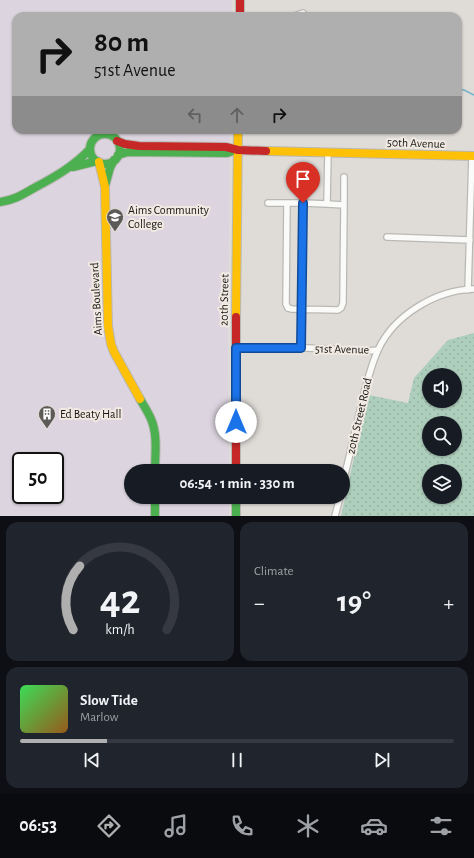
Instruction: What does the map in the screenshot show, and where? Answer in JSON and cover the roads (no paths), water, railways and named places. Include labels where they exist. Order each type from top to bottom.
[{"type":"street","points":[[240,0],[240,12]]},
{"type":"street","points":[[0,202],[15,199],[70,168],[90,149],[92,141],[97,136],[110,134],[117,141],[120,148],[116,158],[108,163],[87,163],[70,168]]},
{"type":"street","name":"20th Street","points":[[236,464],[238,134]]},
{"type":"street","name":"50th Avenue","points":[[117,141],[139,146],[226,147],[238,150],[473,156]]},
{"type":"street","points":[[90,149],[91,154],[98,162]]},
{"type":"street","name":"50th Avenue","points":[[116,158],[128,152],[143,151],[227,153],[238,150]]},
{"type":"street","points":[[327,204],[328,152]]},
{"type":"street","points":[[471,290],[470,240],[473,156]]},
{"type":"street","name":"Aims Boulevard","points":[[116,158],[110,168],[105,187],[108,326],[114,352],[154,427],[155,464]]},
{"type":"street","name":"Aims Boulevard","points":[[98,162],[105,187]]},
{"type":"street","points":[[287,203],[286,304],[288,308],[292,309],[338,310],[343,304],[344,177]]},
{"type":"street","points":[[268,203],[344,205]]},
{"type":"street","points":[[301,348],[303,203]]},
{"type":"street","points":[[387,237],[470,240]]},
{"type":"street","name":"51st Avenue","points":[[236,348],[378,350],[390,331],[415,309],[430,300],[444,295],[471,290]]},
{"type":"street","name":"20th Street Road","points":[[347,464],[368,375],[378,350]]},
{"type":"street","points":[[155,504],[155,516]]},
{"type":"street","points":[[236,504],[236,516]]},
{"type":"street","points":[[335,516],[338,504]]},
{"type":"waterway","points":[[462,90],[474,95]]},
{"type":"place","name":"Aims Community College","points":[[115,232]]},
{"type":"place","name":"Ed Beaty Hall","points":[[47,429]]}]
